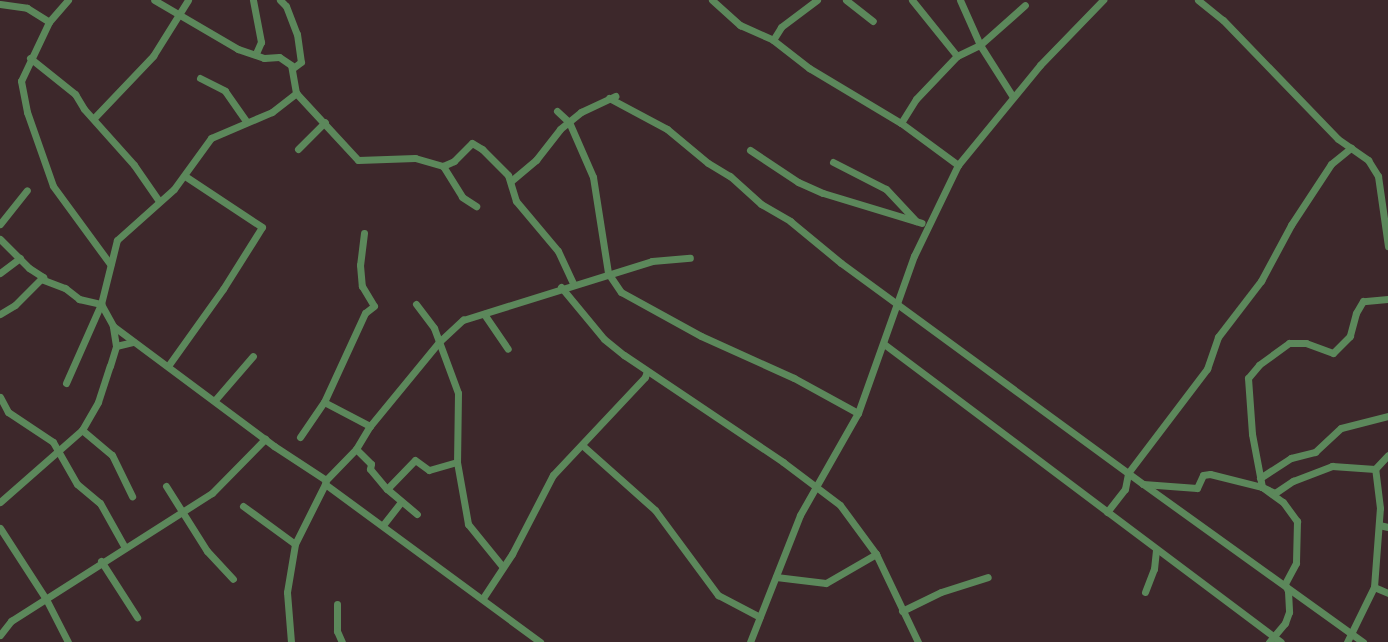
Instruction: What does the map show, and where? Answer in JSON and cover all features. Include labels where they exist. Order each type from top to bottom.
[{"type":"street","points":[[68,0],[49,22],[30,58],[21,81],[27,112],[49,177],[110,264]]},
{"type":"street","points":[[154,0],[238,49],[256,53],[264,58],[279,57],[292,68],[296,93],[325,122],[358,160],[415,158],[443,166],[454,161],[472,143],[506,172],[511,181],[516,201],[558,251],[572,283]]},
{"type":"street","points":[[94,118],[153,56],[177,14],[188,0]]},
{"type":"street","points":[[253,0],[261,42],[256,53]]},
{"type":"street","points":[[280,0],[286,6],[297,34],[301,62],[292,68]]},
{"type":"street","points":[[712,0],[740,25],[773,40],[809,68],[901,123],[958,165]]},
{"type":"street","points":[[773,40],[781,27],[817,0]]},
{"type":"street","points":[[846,0],[873,21]]},
{"type":"street","points":[[912,0],[957,56]]},
{"type":"street","points":[[960,0],[980,45],[1013,97]]},
{"type":"street","points":[[750,642],[796,524],[818,488],[858,413],[921,239],[931,215],[958,165],[1013,97],[1103,0]]},
{"type":"street","points":[[1198,0],[1223,20],[1351,148],[1368,160],[1378,176],[1388,246]]},
{"type":"street","points":[[0,4],[26,8],[49,22]]},
{"type":"street","points":[[901,123],[912,104],[957,56],[980,45],[1025,5]]},
{"type":"street","points":[[30,58],[64,82],[134,165],[159,201]]},
{"type":"street","points":[[200,78],[225,91],[247,122]]},
{"type":"street","points":[[66,383],[101,304],[117,240],[185,176],[211,138],[272,112],[296,93]]},
{"type":"street","points":[[511,181],[536,160],[569,122],[581,112],[612,97],[667,129],[708,163],[730,176],[761,204],[790,221],[1128,473],[1285,584],[1362,642]]},
{"type":"street","points":[[557,112],[569,122],[593,177],[608,273],[627,298],[794,378],[858,413]]},
{"type":"street","points":[[298,149],[325,122]]},
{"type":"street","points":[[1107,512],[1126,488],[1128,473],[1207,369],[1218,337],[1261,281],[1290,225],[1331,164],[1351,148]]},
{"type":"street","points":[[750,150],[798,182],[823,193],[919,222],[931,215]]},
{"type":"street","points":[[833,162],[886,189],[919,222],[921,239]]},
{"type":"street","points":[[443,166],[462,197],[476,206]]},
{"type":"street","points":[[168,366],[223,289],[262,227],[185,176]]},
{"type":"street","points":[[0,224],[27,190]]},
{"type":"street","points":[[300,438],[324,402],[365,313],[374,306],[362,286],[364,233]]},
{"type":"street","points":[[0,239],[42,277],[41,279],[65,288],[79,298],[101,304],[113,326],[116,346],[98,402],[82,430],[0,502]]},
{"type":"street","points":[[0,273],[20,258]]},
{"type":"street","points":[[291,642],[287,592],[295,544],[326,482],[356,449],[370,426],[439,342],[463,320],[572,283],[652,261],[690,258]]},
{"type":"street","points":[[0,314],[15,306],[41,279]]},
{"type":"street","points":[[561,287],[604,339],[647,371],[818,488],[848,514],[876,554],[918,642]]},
{"type":"street","points":[[1285,584],[1296,564],[1297,521],[1282,502],[1262,487],[1252,434],[1248,378],[1259,365],[1289,343],[1306,343],[1333,353],[1350,336],[1356,313],[1363,301],[1388,299]]},
{"type":"street","points":[[416,304],[434,328],[458,393],[458,462],[468,524],[503,567]]},
{"type":"street","points":[[484,314],[508,349]]},
{"type":"street","points":[[113,326],[274,446],[326,482],[460,586],[484,598],[540,642]]},
{"type":"street","points":[[116,346],[134,342]]},
{"type":"street","points":[[884,344],[1107,512],[1271,640],[1280,642]]},
{"type":"street","points":[[214,400],[252,356]]},
{"type":"street","points":[[484,598],[553,475],[645,377],[647,371]]},
{"type":"street","points":[[0,397],[8,412],[27,428],[47,438],[58,452],[77,484],[100,503],[124,546]]},
{"type":"street","points":[[324,402],[370,426]]},
{"type":"street","points":[[0,416],[8,412]]},
{"type":"street","points":[[1260,478],[1291,458],[1315,452],[1341,428],[1388,416]]},
{"type":"street","points":[[82,430],[112,455],[132,496]]},
{"type":"street","points":[[0,635],[11,621],[124,546],[183,513],[212,493],[260,447],[265,439]]},
{"type":"street","points":[[582,445],[655,510],[718,595],[760,617]]},
{"type":"street","points":[[260,447],[274,446]]},
{"type":"street","points":[[356,449],[371,464],[370,469],[386,489],[417,514]]},
{"type":"street","points":[[1375,469],[1388,455]]},
{"type":"street","points":[[386,489],[415,460],[429,470],[458,462]]},
{"type":"street","points":[[1143,484],[1197,488],[1203,475],[1210,474],[1275,492],[1332,466],[1375,469]]},
{"type":"street","points":[[1347,642],[1349,633],[1374,587],[1380,508],[1375,469]]},
{"type":"street","points":[[166,486],[218,566],[233,579]]},
{"type":"street","points":[[382,526],[401,502]]},
{"type":"street","points":[[242,506],[295,544]]},
{"type":"street","points":[[1379,525],[1388,527]]},
{"type":"street","points":[[0,528],[46,599],[68,642]]},
{"type":"street","points":[[1145,592],[1154,569],[1156,550]]},
{"type":"street","points":[[776,577],[826,583],[876,554]]},
{"type":"street","points":[[101,562],[137,617]]},
{"type":"street","points":[[902,611],[941,592],[988,576]]},
{"type":"street","points":[[1271,640],[1289,612],[1288,591],[1285,584]]},
{"type":"street","points":[[1374,587],[1388,593]]},
{"type":"street","points":[[338,604],[337,631],[342,642]]}]
